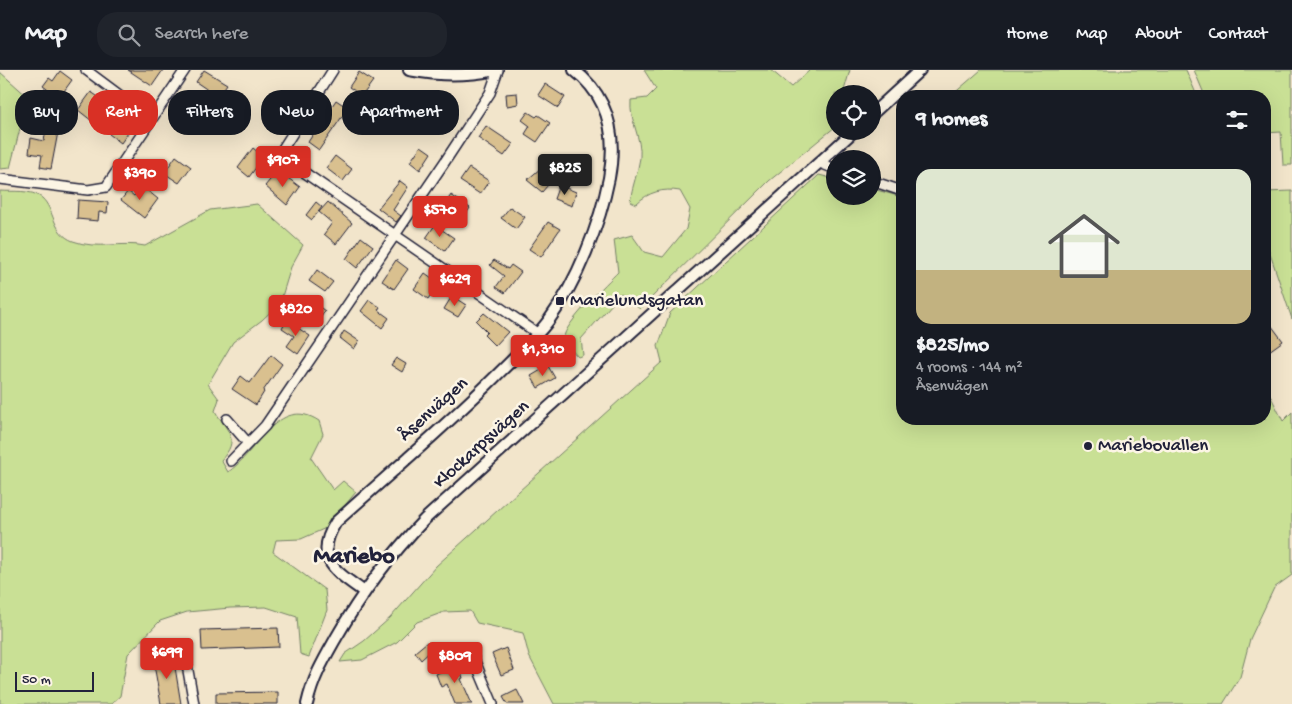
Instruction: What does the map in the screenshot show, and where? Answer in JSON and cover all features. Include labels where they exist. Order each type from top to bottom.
[{"type":"street","points":[[86,70],[113,90]]},
{"type":"street","points":[[158,110],[185,70]]},
{"type":"street","points":[[272,164],[333,70]]},
{"type":"street","points":[[231,461],[247,442],[265,426],[490,93],[497,70],[472,75],[443,76],[409,70]]},
{"type":"street","name":"Åsenvägen","points":[[363,591],[338,571],[327,557],[326,541],[336,522],[470,402],[537,333],[550,319],[582,261],[598,220],[611,166],[612,138],[603,103],[594,88],[574,70]]},
{"type":"street","points":[[898,90],[920,70]]},
{"type":"street","points":[[881,106],[896,92]]},
{"type":"street","points":[[0,180],[88,190],[106,187],[141,135]]},
{"type":"street","name":"Klockarpsvägen","points":[[363,591],[398,547],[425,519],[844,140]]},
{"type":"street","points":[[279,155],[537,333]]},
{"type":"street","points":[[820,163],[826,165]]},
{"type":"street","points":[[881,184],[896,189]]},
{"type":"street","points":[[227,419],[247,442]]},
{"type":"street","points":[[307,704],[312,680],[363,591]]},
{"type":"street","points":[[185,654],[194,704]]},
{"type":"street","points":[[474,659],[494,704]]},
{"type":"green space","points":[[644,70],[771,70],[791,87],[810,70],[850,70],[846,85],[826,85],[826,134],[769,181],[640,309],[621,294],[581,339],[583,355],[578,357],[568,346],[564,338],[578,314],[618,272],[614,240],[632,235],[644,252],[663,257],[686,229],[690,209],[680,191],[656,192],[646,196],[636,204],[630,201],[640,158],[631,100],[647,98],[656,89]]},
{"type":"green space","points":[[981,70],[1186,70],[1194,90],[958,90]]},
{"type":"green space","points":[[1194,70],[1292,70],[1292,165],[1283,165],[1281,132],[1271,133],[1271,90],[1202,90]]},
{"type":"green space","points":[[0,72],[20,90],[15,90],[15,135],[18,135],[10,168],[0,169]]},
{"type":"green space","points":[[819,175],[826,177],[826,205],[881,205],[881,191],[896,195],[896,425],[1271,425],[1271,397],[1283,421],[1292,412],[1292,575],[1274,588],[1250,639],[1240,677],[1223,704],[554,704],[529,656],[523,633],[477,623],[470,611],[444,612],[417,622],[397,642],[362,660],[340,662],[345,654],[364,641],[390,618],[436,566],[662,362],[658,346],[670,313]]},
{"type":"green space","points":[[0,191],[27,192],[38,195],[46,203],[61,233],[73,241],[82,244],[145,246],[210,210],[257,204],[303,245],[291,267],[280,303],[262,320],[233,342],[208,384],[219,399],[215,411],[230,435],[230,446],[221,460],[228,472],[280,421],[291,415],[304,415],[319,421],[323,434],[311,458],[333,490],[343,481],[356,492],[326,528],[301,539],[276,540],[273,552],[325,590],[327,610],[309,657],[300,654],[297,617],[266,607],[187,612],[160,621],[128,654],[120,696],[111,704],[0,704]]},
{"type":"green space","points":[[1292,191],[1292,319],[1271,257],[1271,192]]},
{"type":"building","points":[[128,70],[163,70],[152,86]]},
{"type":"building","points":[[204,70],[227,84],[223,90],[208,90],[196,82]]},
{"type":"building","points":[[60,71],[72,80],[65,90],[48,90],[43,86],[49,78],[53,81]]},
{"type":"building","points":[[359,72],[373,81],[366,90],[353,90],[349,87]]},
{"type":"building","points":[[545,84],[565,97],[558,108],[538,95]]},
{"type":"building","points":[[517,93],[518,104],[507,106],[506,94]]},
{"type":"building","points":[[88,96],[88,118],[78,110]]},
{"type":"building","points":[[336,100],[342,104],[342,117],[332,131],[332,106]]},
{"type":"building","points":[[528,112],[536,117],[538,115],[550,123],[537,142],[525,134],[530,126],[522,120]]},
{"type":"building","points":[[486,126],[513,144],[504,156],[478,138]]},
{"type":"building","points":[[45,135],[57,135],[51,169],[40,167],[42,155],[29,153],[31,138],[44,141]]},
{"type":"building","points":[[110,135],[127,135],[121,143]]},
{"type":"building","points":[[313,135],[329,135],[319,150],[308,142]]},
{"type":"building","points":[[421,146],[431,153],[420,170],[410,162]]},
{"type":"building","points":[[253,148],[264,157],[249,177],[238,168]]},
{"type":"building","points":[[176,156],[191,167],[179,183],[164,173]]},
{"type":"building","points":[[335,156],[352,169],[343,181],[326,168]]},
{"type":"building","points":[[469,168],[489,181],[480,194],[460,181]]},
{"type":"building","points":[[541,168],[554,178],[542,192],[527,180]]},
{"type":"building","points":[[274,175],[280,179],[284,175],[300,187],[287,205],[265,186]]},
{"type":"building","points":[[400,181],[408,187],[393,210],[401,216],[396,222],[378,208]]},
{"type":"building","points":[[559,185],[576,192],[572,206],[554,199]]},
{"type":"building","points":[[142,186],[158,199],[144,218],[121,200],[128,191],[134,196]]},
{"type":"building","points":[[451,195],[470,208],[462,220],[443,207]]},
{"type":"building","points":[[78,200],[108,202],[107,213],[99,212],[98,221],[77,219]]},
{"type":"building","points":[[316,202],[322,207],[312,220],[306,215]]},
{"type":"building","points":[[328,202],[352,223],[336,244],[324,234],[332,223],[319,212]]},
{"type":"building","points":[[510,207],[525,217],[516,229],[501,218]]},
{"type":"building","points":[[548,222],[560,229],[541,257],[529,249]]},
{"type":"building","points":[[435,225],[454,238],[445,251],[426,238]]},
{"type":"building","points":[[361,237],[373,246],[357,268],[346,259]]},
{"type":"building","points":[[396,260],[408,269],[394,289],[382,281]]},
{"type":"building","points":[[494,260],[508,269],[511,265],[521,272],[505,293],[496,287],[504,276],[490,265]]},
{"type":"building","points":[[317,270],[333,282],[325,292],[309,281]]},
{"type":"building","points":[[425,273],[439,283],[428,299],[414,289]]},
{"type":"building","points":[[452,296],[466,305],[458,317],[444,309]]},
{"type":"building","points":[[369,300],[380,307],[378,310],[389,318],[382,328],[361,311]]},
{"type":"building","points":[[312,306],[315,309],[318,306],[325,311],[317,323],[306,314]]},
{"type":"building","points":[[484,313],[508,332],[495,346],[484,335],[487,332],[476,321]]},
{"type":"building","points":[[286,320],[310,336],[298,354],[287,346],[294,336],[282,328]]},
{"type":"building","points":[[1271,325],[1283,341],[1271,350]]},
{"type":"building","points":[[344,331],[359,341],[354,349],[340,338]]},
{"type":"building","points":[[271,355],[282,364],[263,391],[256,405],[232,389],[241,376],[250,383]]},
{"type":"building","points":[[396,358],[406,364],[402,372],[391,365]]},
{"type":"building","points":[[548,366],[555,378],[538,388],[531,376]]},
{"type":"building","points":[[278,628],[279,647],[202,650],[201,630]]},
{"type":"building","points":[[427,642],[433,649],[421,660],[415,652]]},
{"type":"building","points":[[506,648],[514,670],[501,675],[492,654]]},
{"type":"building","points":[[173,655],[181,704],[161,704],[153,659]]},
{"type":"building","points":[[458,663],[463,678],[461,679],[472,704],[455,704],[447,684],[441,687],[436,674]]},
{"type":"building","points":[[517,690],[524,704],[507,704],[503,697]]},
{"type":"building","points":[[278,692],[278,704],[216,704],[216,693]]},
{"type":"place","name":"Marielundsgatan","points":[[560,301]]},
{"type":"place","name":"Mariebovallen","points":[[1088,446]]},
{"type":"district","name":"Mariebo","points":[[354,557]]}]
